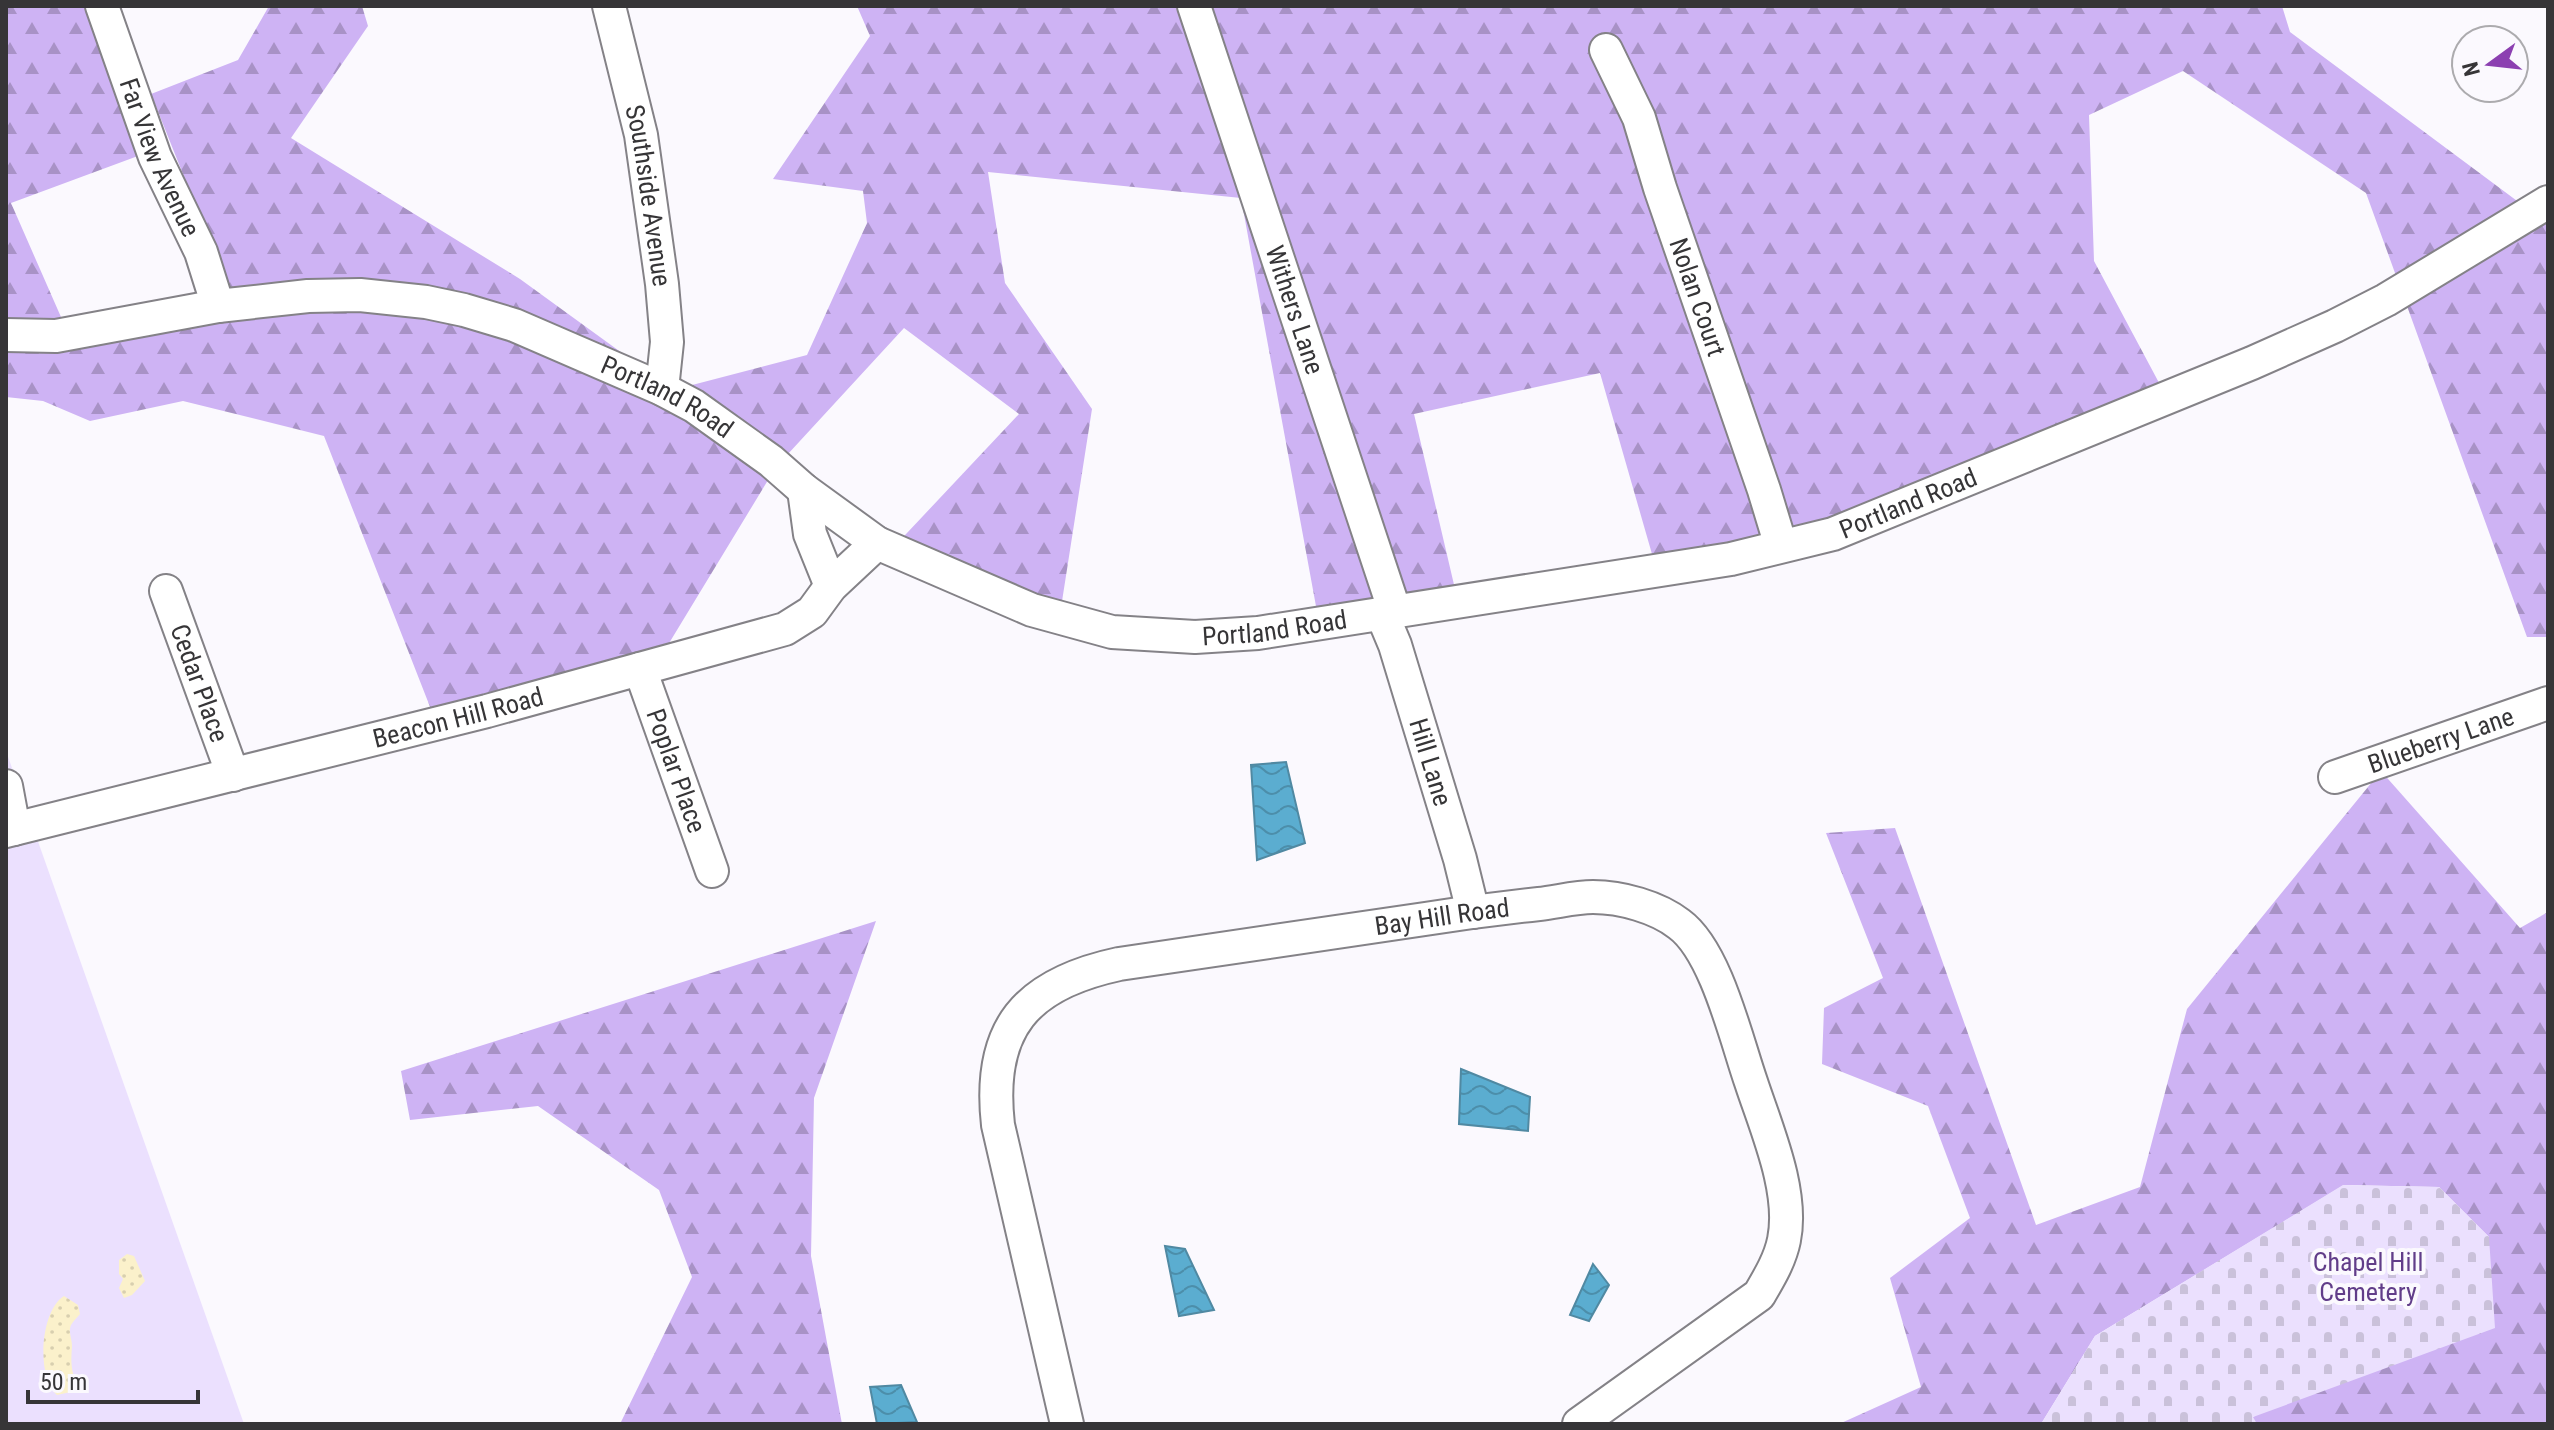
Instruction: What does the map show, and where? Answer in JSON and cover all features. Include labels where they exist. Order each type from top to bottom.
[{"type":"street","name":"Far View Avenue","points":[[102,6],[155,157],[201,252],[218,306]]},
{"type":"street","name":"Southside Avenue","points":[[609,6],[641,135],[662,284],[667,342],[662,389]]},
{"type":"street","name":"Withers Lane","points":[[1194,6],[1389,613]]},
{"type":"street","name":"Nolan Court","points":[[1606,50],[1639,118],[1781,546]]},
{"type":"street","name":"Portland Road","points":[[6,335],[56,336],[218,306],[308,296],[347,295],[426,302],[464,310],[514,325],[662,389],[720,424],[877,543],[1032,610],[1112,632],[1180,637],[1227,635],[1258,633],[1731,559],[1833,534],[2280,351],[2386,300],[2548,202]]},
{"type":"street","points":[[804,490],[810,534],[831,586]]},
{"type":"street","name":"Beacon Hill Road","points":[[10,830],[487,711],[785,629],[812,612],[831,586],[877,543]]},
{"type":"street","name":"Cedar Place","points":[[166,591],[233,775]]},
{"type":"street","name":"Hill Lane","points":[[1389,613],[1395,645],[1473,912]]},
{"type":"street","name":"Poplar Place","points":[[640,669],[712,871]]},
{"type":"street","name":"Blueberry Lane","points":[[2335,777],[2548,703]]},
{"type":"street","points":[[6,786],[10,830]]},
{"type":"street","name":"Bay Hill Road","points":[[1067,1424],[998,1125],[995,1094],[996,1065],[1016,1021],[1044,992],[1058,982],[1088,970],[1473,912],[1594,897],[1623,901],[1652,910],[1686,930],[1706,959],[1723,999],[1773,1149],[1786,1207],[1784,1242],[1776,1265],[1759,1295],[1579,1424]]},
{"type":"green space","points":[[6,6],[96,6],[146,153],[11,203],[68,333],[236,307],[151,94],[238,60],[269,6],[362,6],[368,26],[291,138],[520,279],[673,390],[807,355],[867,223],[863,191],[773,179],[870,36],[857,6],[2282,6],[2290,32],[2548,224],[2548,637],[2527,637],[2366,193],[2183,71],[2089,115],[2094,261],[2165,394],[1811,545],[1656,568],[1600,373],[1414,414],[1459,606],[1320,628],[1241,198],[988,172],[1005,283],[1092,409],[1058,627],[891,550],[1019,414],[904,328],[776,467],[657,663],[434,717],[324,436],[183,401],[90,421],[43,401],[6,397]]},
{"type":"green space","points":[[6,751],[244,1424],[6,1424]]},
{"type":"green space","points":[[2381,771],[2520,928],[2548,912],[2548,1424],[2257,1424],[2252,1418],[2489,1237],[2439,1187],[2344,1185],[2095,1336],[2041,1424],[1839,1424],[1921,1387],[1890,1278],[1970,1218],[1928,1106],[1822,1064],[1824,1008],[1883,978],[1826,833],[1895,828],[2036,1225],[2140,1187],[2187,1009]]},
{"type":"green space","points":[[876,921],[814,1098],[811,1256],[842,1424],[620,1424],[692,1277],[659,1190],[538,1106],[410,1120],[401,1071]]},
{"type":"green space","name":"Chapel Hill Cemetery","points":[[2343,1185],[2439,1187],[2489,1237],[2495,1328],[2253,1417],[2257,1424],[2041,1424],[2095,1336]]},
{"type":"sand","points":[[127,1254],[134,1256],[145,1281],[132,1295],[124,1298],[119,1288],[123,1279],[119,1274],[119,1260]]},
{"type":"sand","points":[[64,1296],[78,1305],[80,1314],[70,1331],[71,1361],[79,1385],[75,1391],[57,1395],[46,1374],[44,1344],[50,1315]]},
{"type":"water","points":[[1286,762],[1305,843],[1257,860],[1251,765]]},
{"type":"water","points":[[1461,1069],[1530,1097],[1528,1131],[1459,1124]]},
{"type":"water","points":[[1165,1246],[1185,1249],[1214,1310],[1179,1316]]},
{"type":"water","points":[[1593,1264],[1609,1285],[1589,1321],[1570,1315]]},
{"type":"water","points":[[901,1385],[917,1422],[877,1424],[870,1387]]}]
